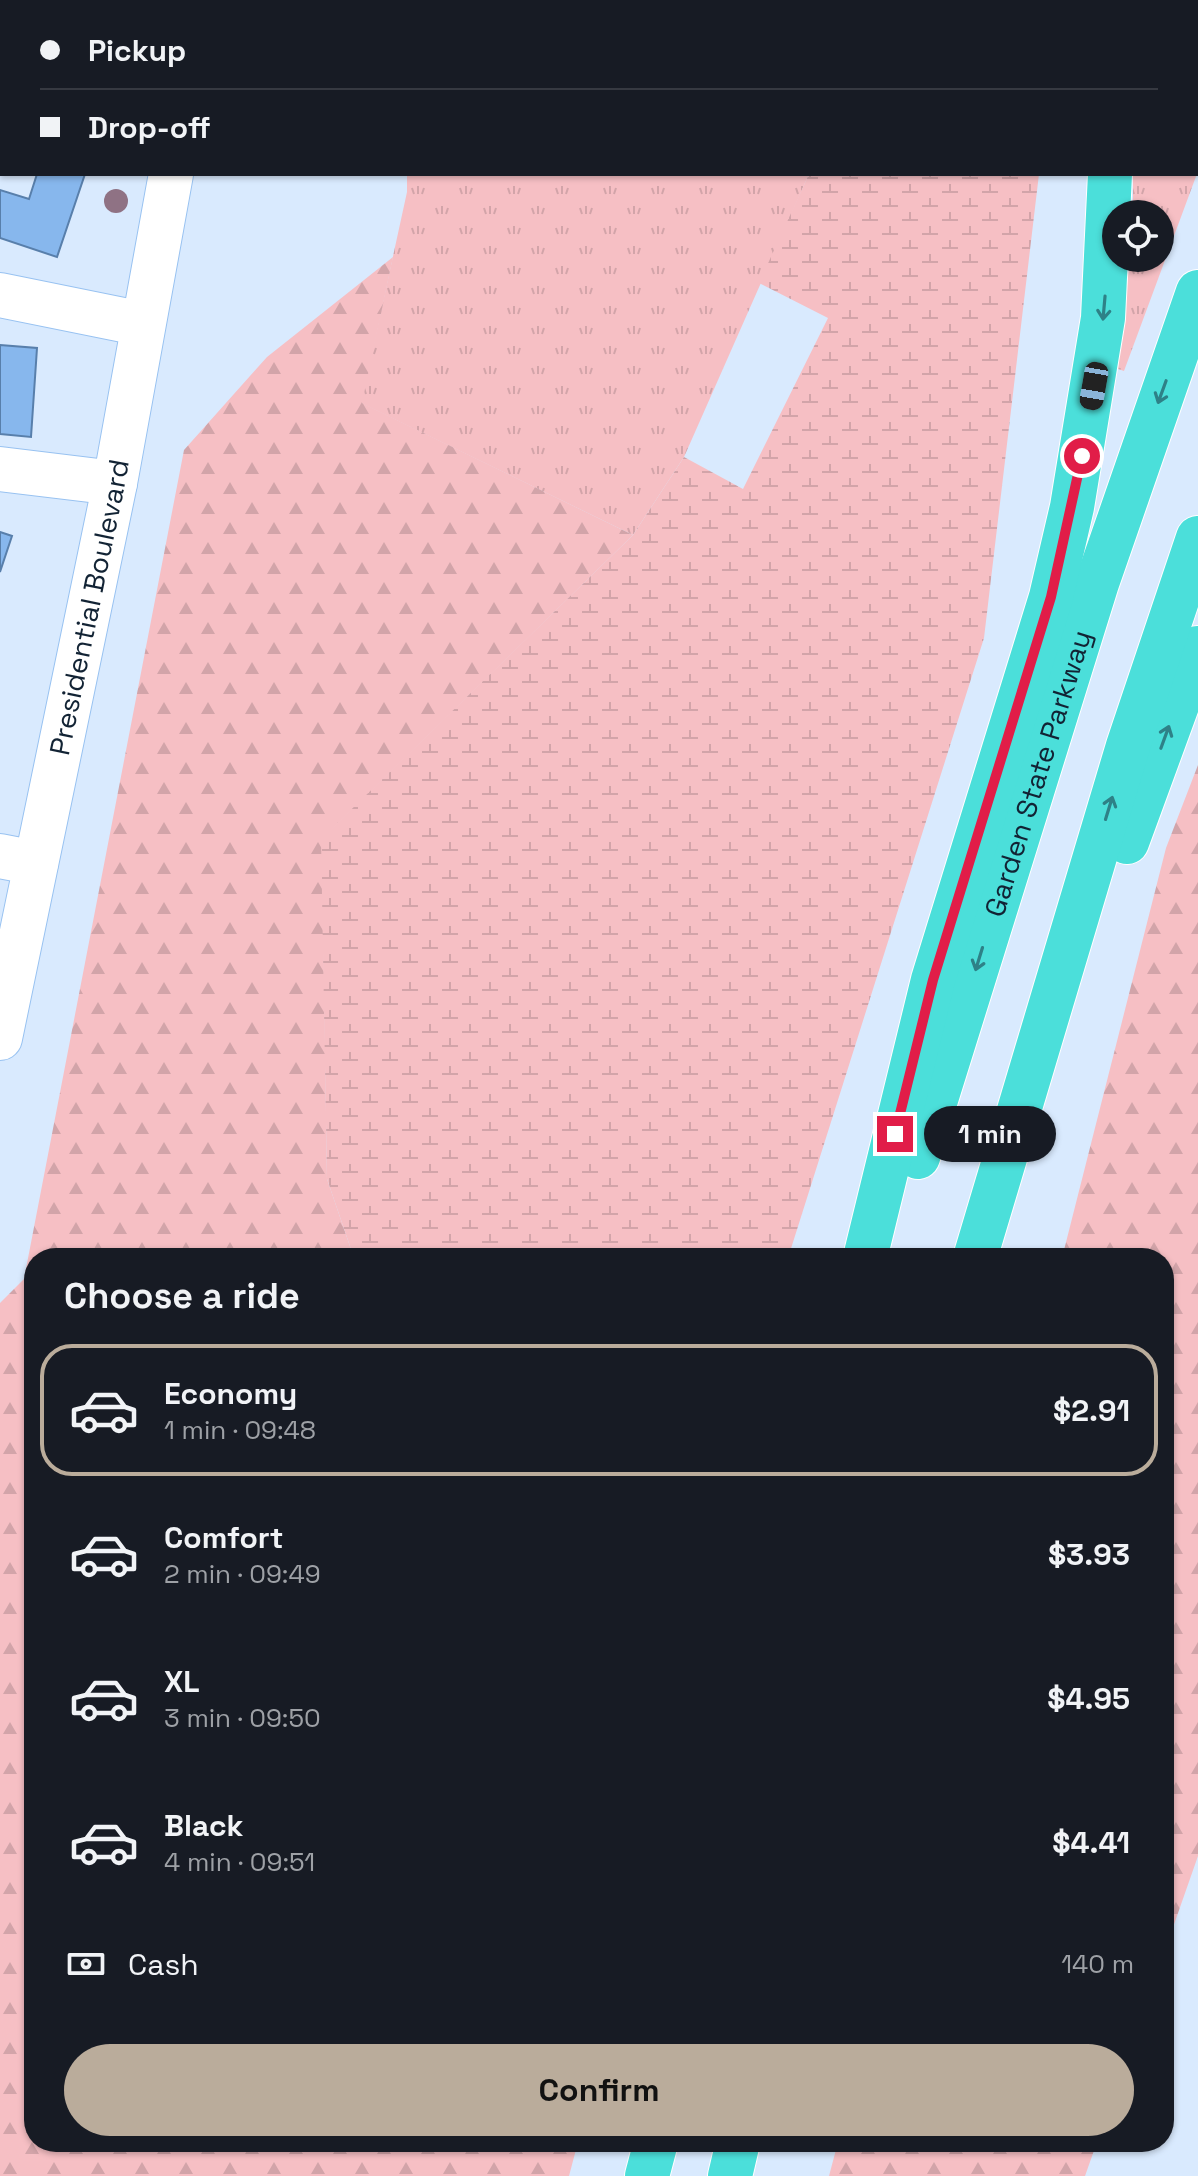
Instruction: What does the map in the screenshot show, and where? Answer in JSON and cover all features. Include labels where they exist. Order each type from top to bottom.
[{"type":"highway","points":[[867,1248],[933,980],[1051,597],[1069,522],[1103,318],[1110,176]]},
{"type":"highway","name":"Garden State Parkway","points":[[890,1248],[1097,583],[1198,292]]},
{"type":"highway","points":[[978,1248],[1128,746],[1198,538]]},
{"type":"highway","points":[[979,1248],[1198,648]]},
{"type":"highway","points":[[647,2176],[653,2152]]},
{"type":"highway","points":[[730,2176],[736,2152]]},
{"type":"street","name":"Presidential Boulevard","points":[[0,1038],[18,860],[115,483],[171,176]]},
{"type":"street","points":[[0,295],[143,324]]},
{"type":"street","points":[[0,469],[115,483]]},
{"type":"green space","points":[[407,176],[808,176],[684,457],[633,535],[361,403],[407,192]]},
{"type":"green space","points":[[808,176],[1039,176],[984,638],[791,1248],[351,1248],[327,1179],[321,839],[633,535],[684,457],[743,489],[828,318],[759,283]]},
{"type":"green space","points":[[1133,176],[1196,176],[1174,236],[1174,200],[1133,200]]},
{"type":"green space","points":[[393,257],[362,403],[633,535],[322,839],[327,1179],[351,1248],[30,1248],[184,450],[267,357]]},
{"type":"green space","points":[[1128,272],[1161,272],[1124,371],[1118,369]]},
{"type":"green space","points":[[1198,765],[1198,1856],[1174,1924],[1174,1248],[1065,1248],[1166,848]]},
{"type":"green space","points":[[24,1279],[24,2152],[575,2152],[569,2176],[0,2176],[0,1303]]},
{"type":"green space","points":[[835,2152],[1093,2152],[1085,2176],[829,2176]]},
{"type":"building","points":[[36,176],[84,176],[57,257],[0,238],[0,190],[29,199]]},
{"type":"building","points":[[0,345],[37,348],[31,437],[0,434]]},
{"type":"building","points":[[0,532],[12,536],[0,572]]},
{"type":"route","points":[[895,1134],[933,980],[1051,597],[1082,456]]}]
